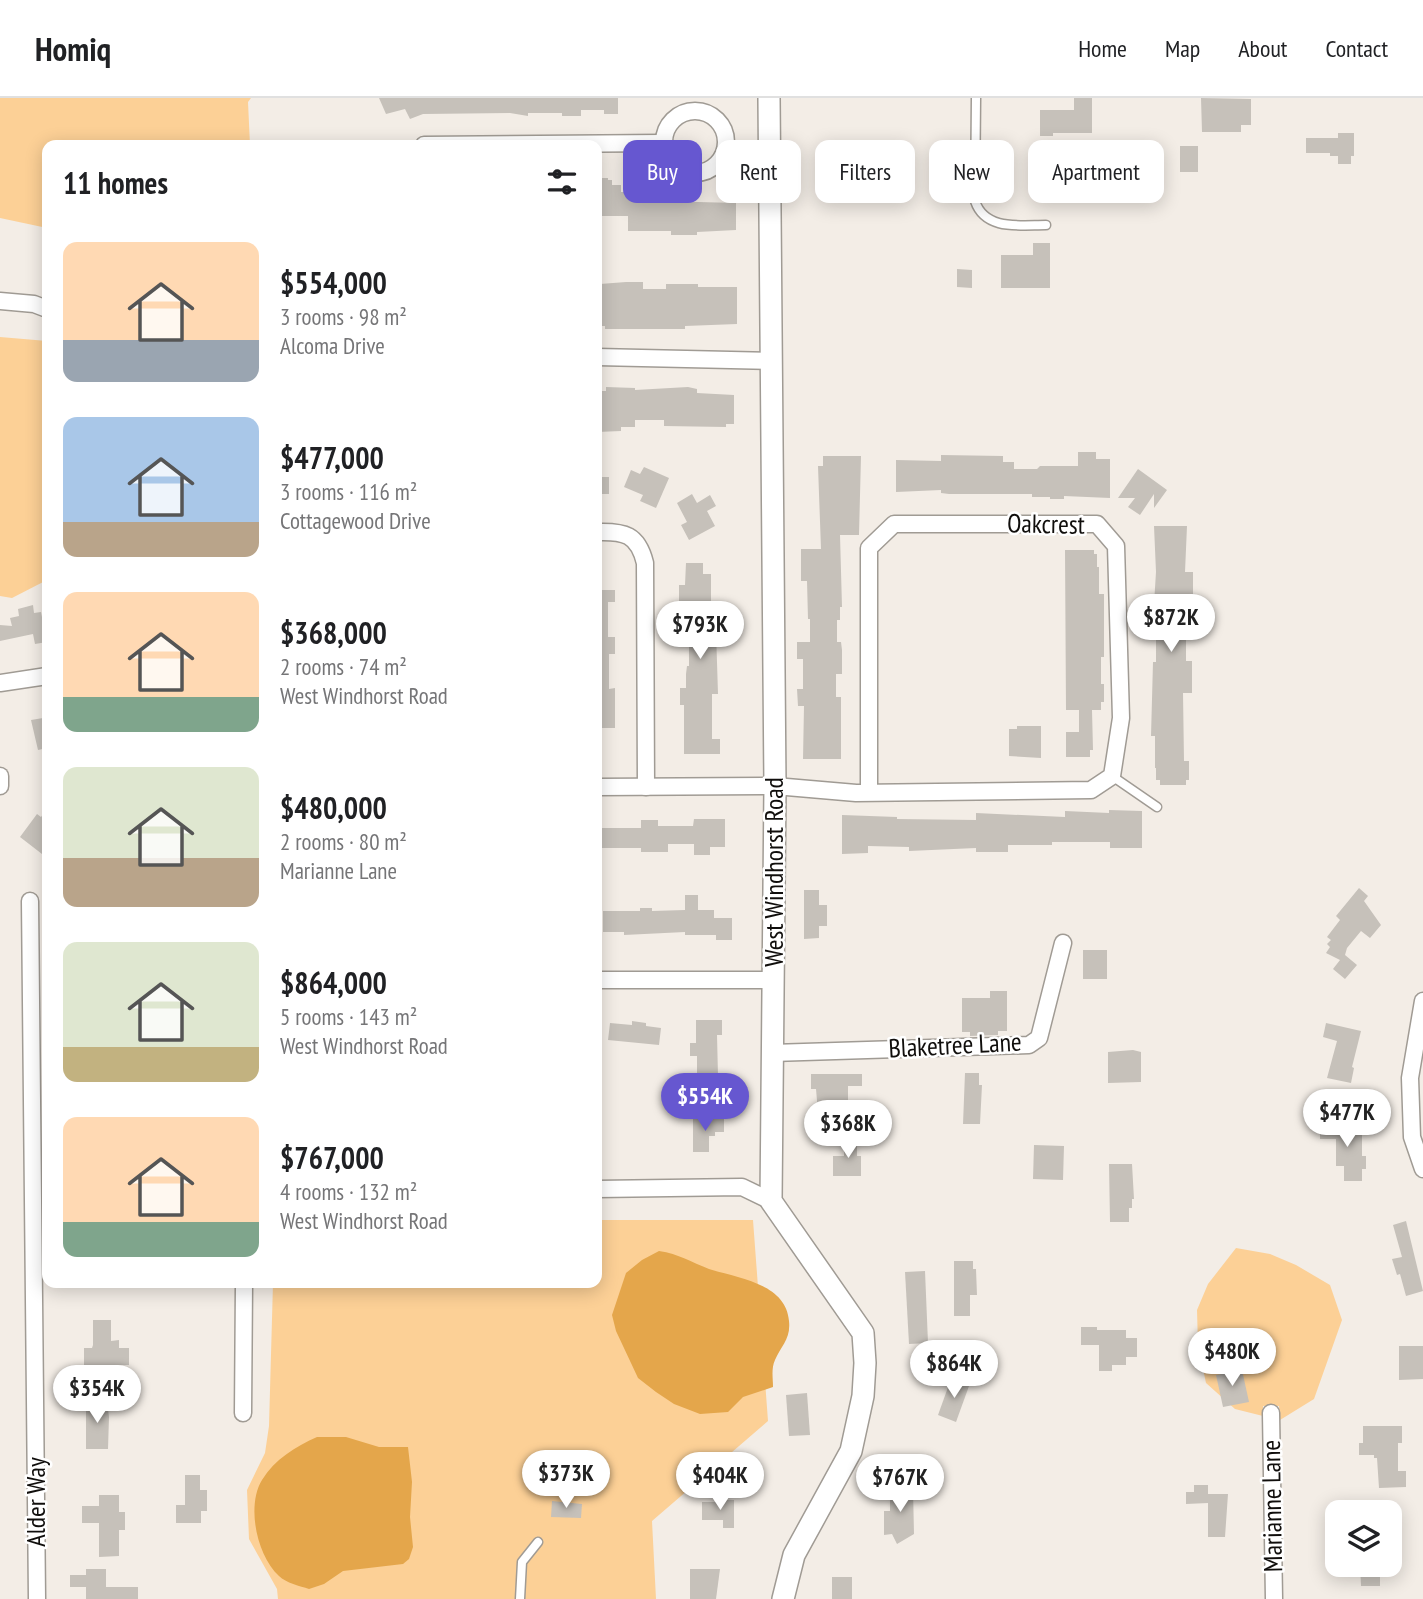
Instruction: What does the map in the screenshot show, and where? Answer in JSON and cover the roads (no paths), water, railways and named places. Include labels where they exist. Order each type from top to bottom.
[{"type":"street","name":"West Windhorst Road","points":[[769,98],[775,786],[771,1200]]},
{"type":"street","points":[[602,144],[623,143]]},
{"type":"street","points":[[0,301],[42,307]]},
{"type":"street","points":[[602,357],[771,361]]},
{"type":"street","name":"Oakcrest","points":[[869,792],[869,548],[894,524],[1097,524],[1116,546],[1121,718],[1112,776]]},
{"type":"street","points":[[602,532],[628,535],[642,550],[645,563],[646,787]]},
{"type":"street","points":[[0,683],[42,677]]},
{"type":"street","points":[[0,776],[0,786]]},
{"type":"street","points":[[602,787],[775,786],[869,792],[1091,790],[1112,776]]},
{"type":"street","name":"Alder Way","points":[[30,901],[40,1197],[37,1599]]},
{"type":"street","name":"Blaketree Lane","points":[[772,1053],[1029,1045],[1039,1038],[1063,943]]},
{"type":"street","points":[[602,980],[773,980]]},
{"type":"street","points":[[1423,1001],[1410,1078],[1412,1137],[1423,1169]]},
{"type":"street","points":[[602,1189],[741,1187],[771,1200],[863,1333],[863,1396],[850,1451],[794,1555],[783,1599]]},
{"type":"street","points":[[243,1413],[244,1288]]},
{"type":"street","name":"Marianne Lane","points":[[1271,1413],[1273,1599]]},
{"type":"lane","points":[[976,98],[975,201],[979,211],[994,222],[1046,225]]},
{"type":"lane","points":[[1112,776],[1157,807]]},
{"type":"lane","points":[[520,1599],[522,1562],[538,1542]]}]
